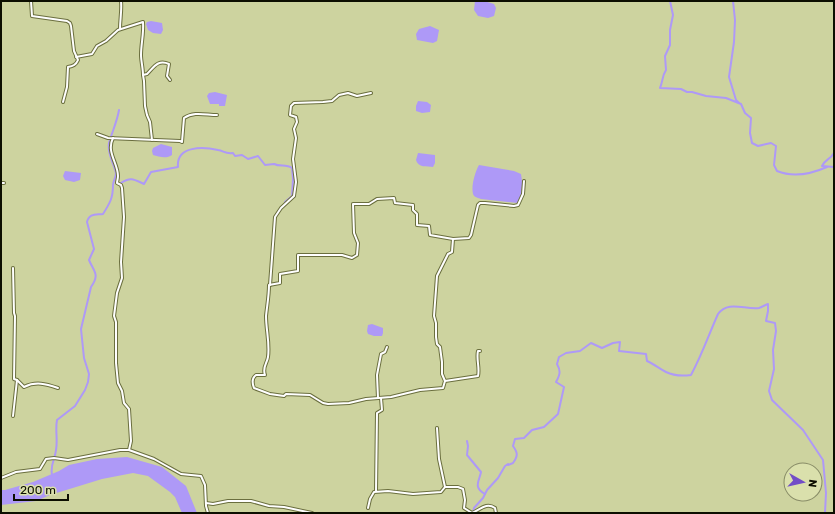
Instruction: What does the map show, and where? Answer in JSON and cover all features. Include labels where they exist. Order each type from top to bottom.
[{"type":"street","points":[[31,1],[32,16],[67,21],[71,26],[74,51],[78,60],[73,66],[68,67],[67,87],[63,102]]},
{"type":"street","points":[[120,29],[120,16],[122,10],[121,1]]},
{"type":"street","points":[[76,56],[92,54],[96,46],[106,41],[113,33],[120,29],[143,22],[141,57],[143,66],[145,106],[151,127],[152,140]]},
{"type":"street","points":[[143,75],[147,74],[154,66],[160,63],[167,63],[169,64],[167,76],[170,80]]},
{"type":"street","points":[[371,93],[356,96],[348,93],[339,95],[332,101],[294,102],[291,106],[290,115],[296,117],[297,122],[294,129],[296,138],[293,159],[296,182],[293,198],[281,208],[275,217],[270,285],[266,315],[269,347],[268,359],[264,366],[265,375],[256,375],[254,377],[252,384],[254,388],[279,396],[284,396],[286,394],[310,395],[323,403],[328,404],[349,403],[391,397],[427,389],[443,388],[445,381],[442,374],[440,347],[437,344],[436,323],[434,316],[437,276],[448,254],[452,252],[453,239]]},
{"type":"street","points":[[97,134],[108,138],[182,142],[184,118],[188,115],[199,113],[217,115]]},
{"type":"street","points":[[113,138],[110,148],[117,174],[116,183],[121,185],[122,188],[124,217],[121,262],[122,278],[117,294],[114,316],[116,322],[116,364],[118,384],[122,391],[124,403],[130,409],[131,441],[129,450]]},
{"type":"street","points":[[270,285],[280,283],[280,274],[298,270],[298,255],[342,255],[352,258],[357,255],[358,243],[354,233],[352,204],[369,204],[377,199],[394,198],[395,203],[413,204],[413,210],[417,214],[417,225],[429,226],[430,235],[453,239],[469,238],[474,225],[478,205],[480,203],[514,206],[518,205],[523,194],[524,181]]},
{"type":"street","points":[[13,268],[15,316],[14,379],[24,387],[31,384],[43,383],[58,388]]},
{"type":"street","points":[[368,508],[370,499],[376,491],[378,442],[377,420],[378,412],[382,410],[378,370],[381,354],[385,352],[387,347]]},
{"type":"street","points":[[445,381],[478,376],[477,354],[478,351],[480,351]]},
{"type":"street","points":[[13,416],[17,380]]},
{"type":"street","points":[[437,428],[439,459],[445,488]]},
{"type":"street","points":[[1,478],[16,472],[40,469],[46,460],[54,458],[68,460],[120,450],[129,450],[159,461],[181,474],[201,476],[205,485],[208,513]]},
{"type":"street","points":[[376,491],[417,494],[442,492],[445,488],[458,487],[463,489],[465,498],[464,508],[473,512],[479,511],[485,506],[489,505],[495,508],[496,513]]},
{"type":"street","points":[[206,503],[213,504],[228,501],[251,501],[269,506],[303,510],[312,513]]},
{"type":"shaded area","points":[[475,1],[484,1],[494,4],[496,8],[494,16],[488,18],[478,16],[474,10]]},
{"type":"shaded area","points":[[151,21],[162,23],[163,30],[161,34],[153,33],[148,30],[146,24],[147,22]]},
{"type":"shaded area","points":[[430,26],[439,30],[437,41],[433,43],[417,40],[416,34],[419,29]]},
{"type":"shaded area","points":[[215,92],[227,95],[225,106],[210,104],[207,96],[209,93]]},
{"type":"shaded area","points":[[418,101],[427,102],[431,105],[430,112],[422,113],[416,111]]},
{"type":"shaded area","points":[[161,144],[172,147],[172,155],[160,157],[153,155],[153,148]]},
{"type":"shaded area","points":[[418,153],[435,155],[435,163],[433,167],[423,166],[417,163],[416,160]]},
{"type":"shaded area","points":[[479,165],[514,171],[521,174],[522,189],[518,203],[481,199],[474,196],[473,183]]},
{"type":"shaded area","points":[[65,171],[81,173],[80,180],[74,182],[65,180],[63,176]]},
{"type":"shaded area","points":[[372,324],[383,328],[382,336],[368,334],[368,325]]},
{"type":"shaded area","points":[[127,457],[162,467],[186,486],[197,513],[182,513],[175,497],[170,492],[148,476],[133,473],[102,479],[50,495],[36,501],[1,505],[1,490],[33,482],[69,465],[97,459]]},
{"type":"waterway","points":[[670,1],[673,15],[670,30],[670,45],[665,56],[666,70],[660,88],[681,89],[687,92],[706,96],[726,98],[741,104],[745,113],[751,118],[750,133],[752,143],[758,146],[771,143],[776,146],[774,165],[777,171],[796,175],[815,172],[827,167]]},
{"type":"waterway","points":[[733,1],[735,20],[734,42],[729,77],[736,100],[739,103]]},
{"type":"waterway","points":[[52,475],[57,446],[57,420],[75,406],[88,382],[89,374],[84,358],[81,329],[91,287],[96,276],[89,260],[94,249],[87,222],[89,217],[103,214],[112,197],[116,173],[110,155],[109,143],[119,110]]},
{"type":"waterway","points":[[121,183],[130,179],[144,184],[151,172],[178,167],[181,155],[186,151],[206,148],[220,150],[226,153],[233,153],[235,156],[242,155],[248,159],[258,156],[265,165],[274,164],[292,168],[292,196],[285,202]]},
{"type":"waterway","points":[[834,153],[822,166],[834,167]]},
{"type":"waterway","points":[[508,465],[513,463],[517,456],[513,446],[515,439],[524,438],[532,430],[544,427],[558,414],[564,387],[556,382],[560,373],[557,364],[559,357],[566,353],[580,351],[591,343],[602,348],[613,343],[620,342],[619,351],[646,354],[647,361],[666,372],[685,376],[691,375],[718,314],[722,310],[732,306],[759,308],[768,304],[766,321],[775,323],[776,331],[773,350],[774,369],[769,391],[772,400],[803,430],[823,460],[826,493],[825,513]]},
{"type":"waterway","points":[[467,441],[467,455],[481,472],[478,487],[485,494]]},
{"type":"waterway","points":[[473,513],[474,508],[508,464]]}]
